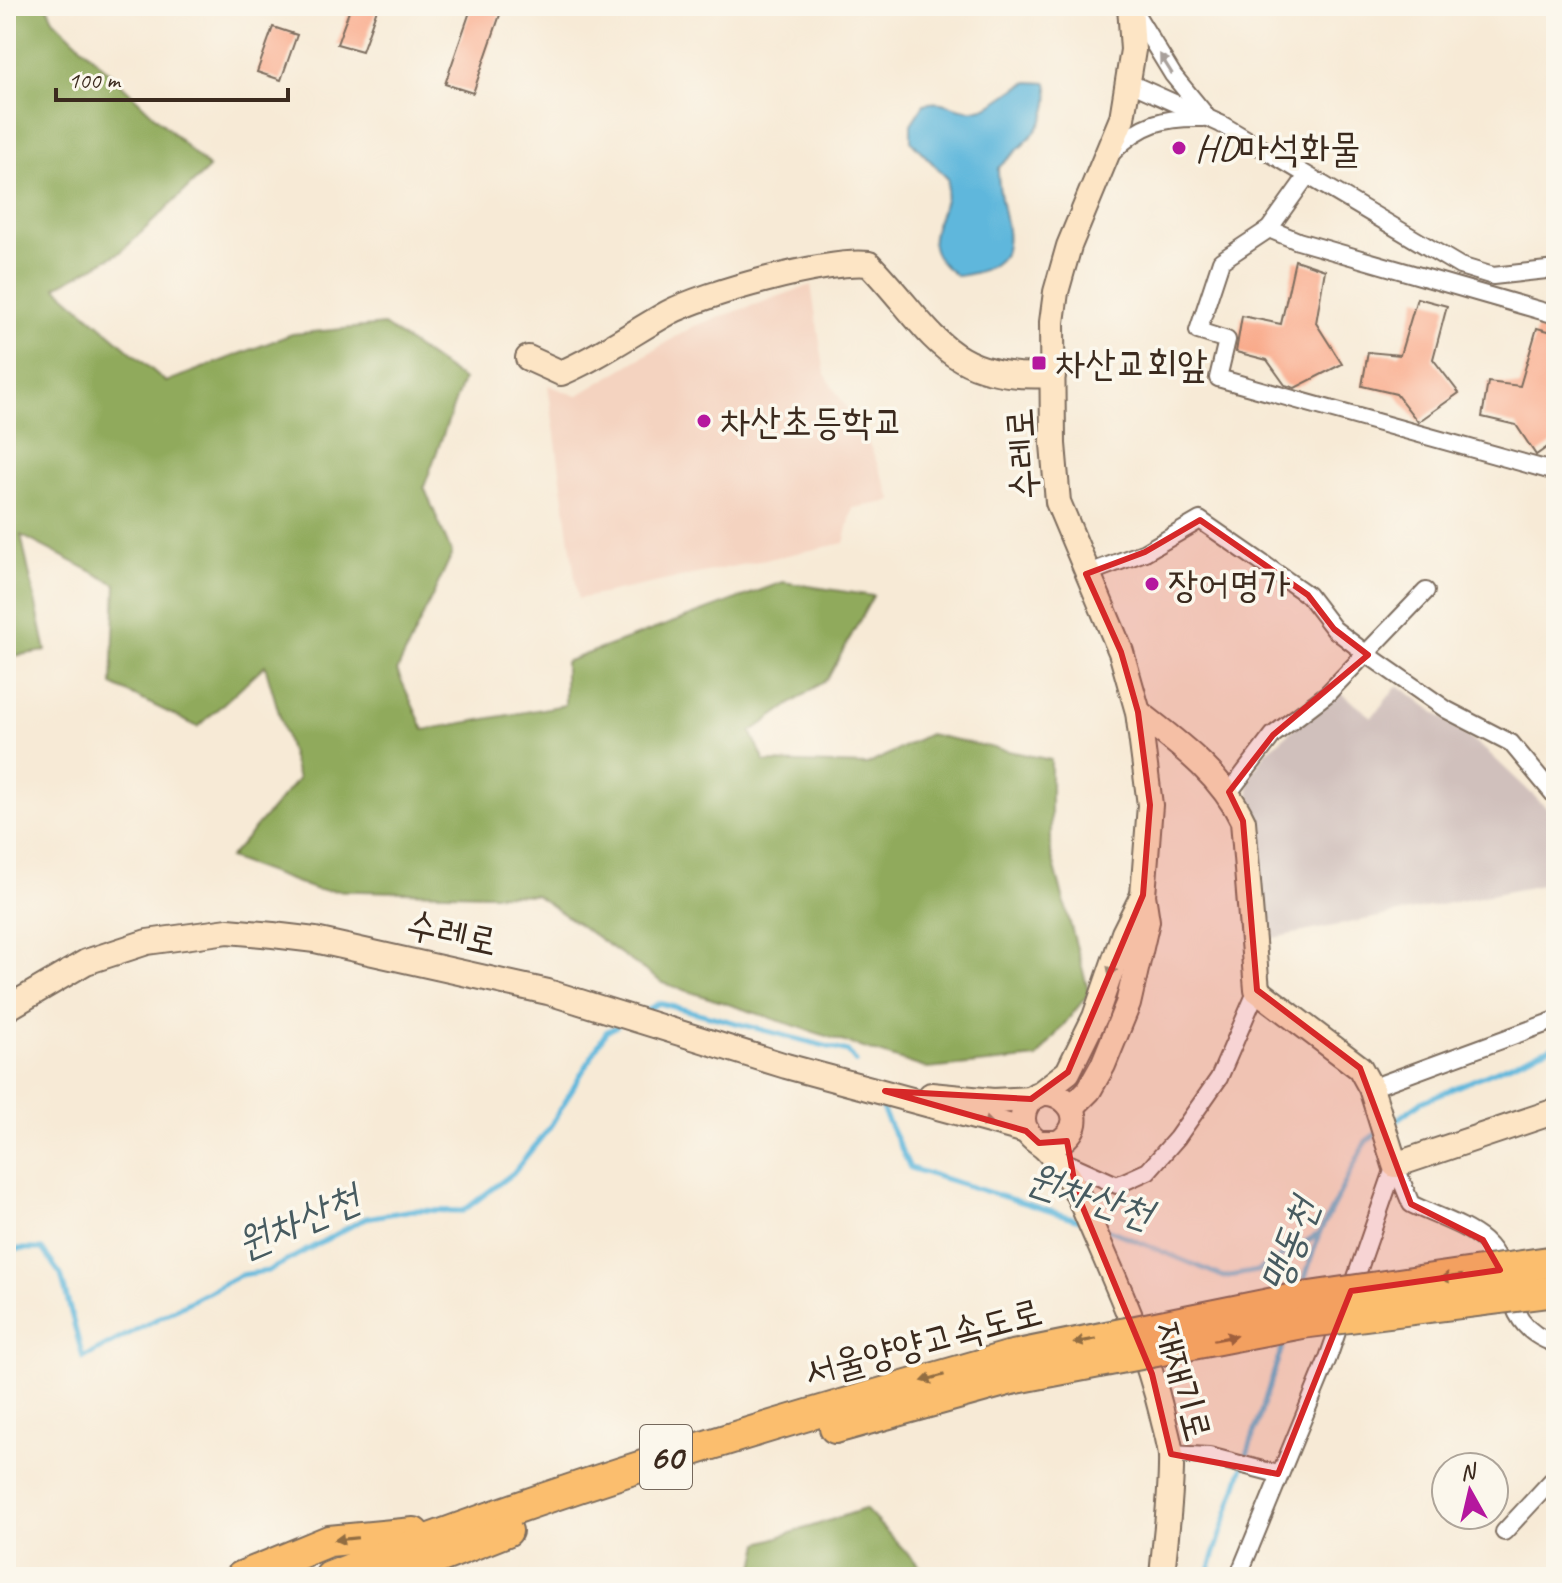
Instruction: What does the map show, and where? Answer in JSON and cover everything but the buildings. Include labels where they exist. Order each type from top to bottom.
[{"type":"highway","name":"서울양양고속도로","points":[[330,1577],[452,1529],[604,1476],[1009,1368],[1289,1300],[1556,1261]]},
{"type":"highway","name":"서울양양고속도로","points":[[390,1577],[485,1539],[609,1496],[1009,1368],[1302,1323],[1556,1291]]},
{"type":"highway","points":[[241,1577],[329,1541],[452,1529]]},
{"type":"main road","name":"수레로","points":[[1071,1119],[1103,1065],[1128,1004],[1147,921],[1143,895],[1150,805],[1138,712],[1121,652],[1058,502],[1053,375],[1056,292],[1069,246],[1122,118],[1130,83],[1133,50],[1130,6]]},
{"type":"main road","points":[[528,358],[561,373],[593,359],[671,311],[745,287],[847,261],[869,264],[928,335],[980,370],[1013,375],[1053,375]]},
{"type":"main road","points":[[1138,712],[1172,739],[1228,794],[1243,821],[1257,990],[1360,1068],[1371,1088],[1395,1165],[1556,1111]]},
{"type":"main road","name":"수레로","points":[[885,1091],[993,1101],[1034,1098],[1068,1072],[1095,1017],[1124,933],[1143,895]]},
{"type":"main road","name":"수레로","points":[[6,1009],[86,962],[147,942],[228,931],[315,940],[548,992],[786,1066],[885,1091],[1033,1137]]},
{"type":"main road","points":[[1057,1094],[1071,1119],[1070,1164],[1076,1191],[1055,1158],[1033,1137],[1023,1114],[1034,1098],[1057,1094]]},
{"type":"main road","points":[[1033,1137],[1058,1143],[1071,1119]]},
{"type":"main road","name":"재재기로","points":[[1076,1191],[1152,1374],[1171,1454],[1162,1577]]},
{"type":"street","points":[[1130,6],[1173,75],[1209,118]]},
{"type":"street","points":[[1130,83],[1209,118],[1460,266],[1493,276],[1556,269]]},
{"type":"street","points":[[1106,159],[1126,138],[1154,122],[1209,118]]},
{"type":"street","points":[[1307,176],[1269,229],[1221,261],[1198,331],[1227,340],[1218,378],[1556,472]]},
{"type":"street","points":[[1269,229],[1298,241],[1556,315]]},
{"type":"street","points":[[1086,574],[1145,552],[1200,520],[1308,595],[1334,629],[1368,655],[1447,710],[1511,743],[1556,797]]},
{"type":"street","points":[[1228,794],[1273,735],[1327,694],[1368,655],[1426,591]]},
{"type":"street","points":[[1070,1164],[1117,1185],[1148,1171],[1177,1138],[1219,1078],[1257,990]]},
{"type":"street","points":[[1371,1088],[1556,1020]]},
{"type":"street","points":[[1395,1165],[1411,1204],[1483,1240],[1495,1254],[1520,1322],[1526,1330],[1556,1344]]},
{"type":"street","points":[[1238,1577],[1328,1358],[1395,1165]]},
{"type":"street","points":[[1171,1454],[1209,1456],[1278,1474]]},
{"type":"street","points":[[1504,1532],[1556,1476]]},
{"type":"highlighted area","points":[[1200,520],[1308,595],[1334,629],[1368,655],[1273,735],[1229,792],[1243,821],[1257,990],[1360,1068],[1411,1204],[1483,1240],[1500,1270],[1351,1291],[1278,1474],[1171,1454],[1152,1374],[1076,1191],[1067,1141],[1039,1143],[1026,1131],[885,1091],[1031,1099],[1068,1072],[1143,895],[1150,805],[1138,712],[1121,652],[1086,574],[1145,552]]},
{"type":"shaded area","name":"차산초등학교","points":[[811,285],[825,374],[870,446],[893,501],[853,508],[844,543],[578,599],[548,385],[577,396],[694,326]]},
{"type":"shaded area","points":[[1398,685],[1488,752],[1556,817],[1556,882],[1258,941],[1248,780],[1266,752],[1338,691],[1372,717]]},
{"type":"green space","points":[[6,6],[47,6],[53,19],[209,168],[121,252],[56,287],[166,382],[292,334],[384,325],[463,380],[424,487],[452,554],[397,671],[424,730],[565,705],[565,662],[783,582],[873,596],[828,678],[751,732],[765,762],[867,765],[929,734],[1051,760],[1051,853],[1089,993],[1037,1058],[928,1069],[663,983],[536,895],[317,890],[229,858],[298,779],[265,665],[198,727],[112,685],[116,584],[21,535],[46,651],[6,657]]},
{"type":"green space","points":[[865,1509],[930,1577],[753,1577],[760,1543]]},
{"type":"water","points":[[1029,82],[1047,83],[1049,97],[1047,110],[1036,131],[998,168],[1008,237],[1005,251],[998,262],[982,271],[957,276],[935,253],[933,242],[948,179],[911,141],[911,124],[924,104],[982,109]]},
{"type":"waterway","name":"원차산천","points":[[647,1010],[659,1003],[848,1052],[856,1062]]},
{"type":"waterway","name":"원차산천","points":[[6,1249],[42,1249],[61,1275],[83,1358],[240,1275],[268,1271],[366,1218],[413,1210],[463,1211],[513,1173],[550,1127],[606,1032],[617,1026]]},
{"type":"waterway","name":"맹동천","points":[[1389,1125],[1421,1102],[1556,1045]]},
{"type":"waterway","name":"원차산천","points":[[877,1098],[910,1168],[1079,1220]]},
{"type":"waterway","name":"맹동천","points":[[1302,1287],[1319,1234],[1366,1141],[1377,1133]]},
{"type":"waterway","name":"원차산천","points":[[1100,1226],[1224,1277],[1257,1271],[1317,1235]]},
{"type":"waterway","name":"맹동천","points":[[1207,1577],[1285,1338]]},
{"type":"place","name":"HD마석화물","points":[[1179,148]]},
{"type":"place","name":"차산교회앞","points":[[1039,363]]},
{"type":"place","name":"차산초등학교","points":[[704,421]]},
{"type":"place","name":"장어명가","points":[[1152,584]]}]
